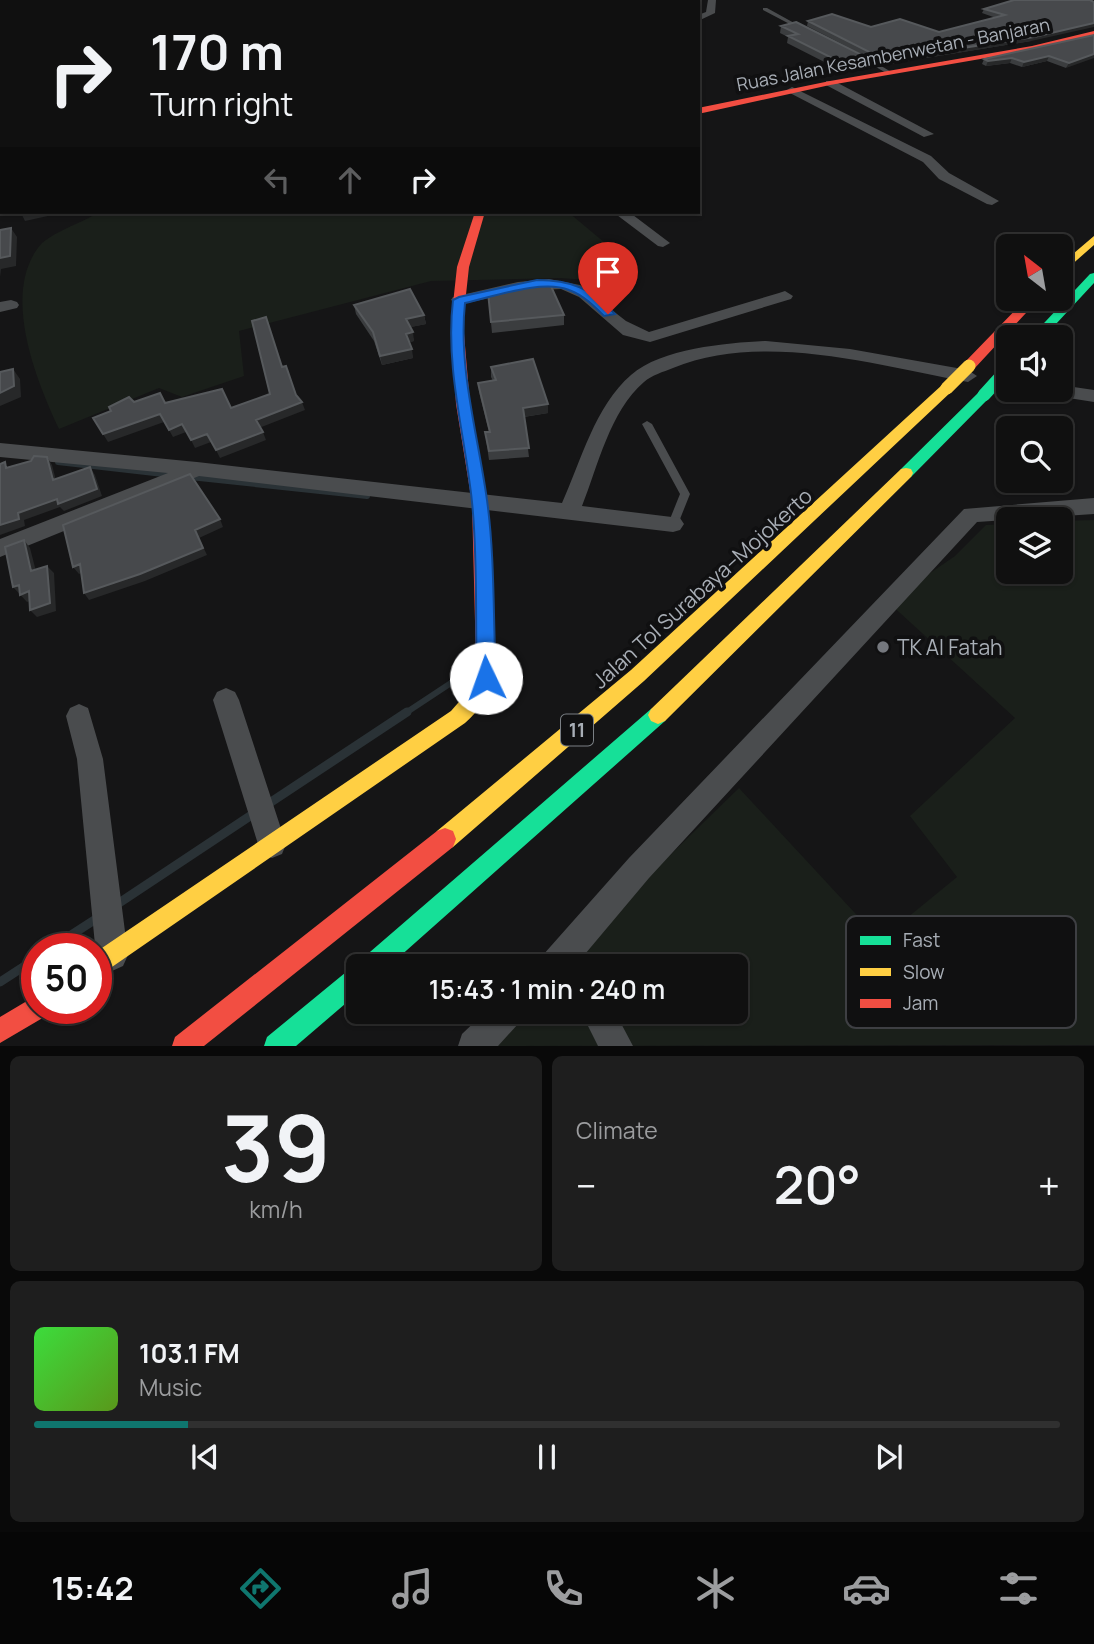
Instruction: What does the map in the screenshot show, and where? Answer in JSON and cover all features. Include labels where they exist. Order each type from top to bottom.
[{"type":"main road","name":"Ruas Jalan Kesambenwetan - Banjaran","points":[[700,111],[792,90],[1032,48],[1094,33]]},
{"type":"main road","points":[[112,955],[458,717],[479,699],[486,678],[480,503],[460,371],[457,322],[463,267],[479,214]]},
{"type":"main road","points":[[1073,259],[1094,239]]},
{"type":"main road","points":[[1048,325],[1094,276]]},
{"type":"main road","name":"Jalan Tol Surabaya–Mojokerto","points":[[184,1045],[519,780],[677,641],[969,366],[1021,312]]},
{"type":"main road","name":"11","points":[[384,954],[650,723],[780,600],[996,385]]},
{"type":"main road","points":[[276,1045],[346,987]]},
{"type":"main road","points":[[0,1031],[21,1017]]},
{"type":"street","points":[[700,17],[710,13],[712,0]]},
{"type":"street","points":[[830,83],[928,134]]},
{"type":"street","points":[[792,90],[927,159],[944,176],[992,201]]},
{"type":"street","points":[[623,214],[663,243]]},
{"type":"street","points":[[459,300],[537,284],[558,283],[574,287],[595,300],[632,334],[650,337],[785,296]]},
{"type":"street","points":[[569,513],[611,417],[637,379],[673,359],[709,349],[748,345],[996,374]]},
{"type":"street","points":[[1073,393],[1094,396]]},
{"type":"street","points":[[0,450],[197,469],[673,524]]},
{"type":"street","points":[[0,548],[197,469]]},
{"type":"street","points":[[570,954],[648,858],[971,515],[1094,506]]},
{"type":"street","points":[[226,700],[272,844]]},
{"type":"street","points":[[79,716],[90,759],[102,933]]},
{"type":"street","points":[[474,1045],[496,1024]]},
{"type":"street","points":[[604,1024],[617,1045]]},
{"type":"lane","points":[[765,9],[807,30]]},
{"type":"lane","points":[[849,51],[890,73]]},
{"type":"lane","points":[[647,424],[685,494],[673,524]]},
{"type":"shaded area","points":[[96,214],[570,214],[635,268],[614,282],[560,278],[431,281],[239,331],[244,376],[182,397],[159,388],[59,429],[32,360],[23,309],[24,285],[30,262],[42,243]]},
{"type":"shaded area","points":[[1094,520],[1094,1045],[474,1046],[497,1024],[748,1024],[748,954],[568,954],[739,788],[858,916],[846,916],[846,1028],[1076,1028],[1076,916],[909,916],[957,877],[910,816],[1015,718],[888,602],[955,556],[986,525],[996,525],[996,584],[1073,584],[1073,521]]},
{"type":"building","points":[[1014,0],[1090,0],[1094,2],[1094,23],[1034,37],[885,60],[808,21],[832,14],[871,27],[900,19],[939,32],[1005,15],[984,9]]},
{"type":"building","points":[[796,22],[872,60],[846,65],[788,36],[798,34],[781,26]]},
{"type":"building","points":[[1094,35],[1094,54],[1069,63],[1049,56],[1024,62],[1012,58],[988,61],[984,59]]},
{"type":"building","points":[[11,228],[10,256],[0,258],[0,230]]},
{"type":"building","points":[[550,284],[564,315],[491,322],[488,292]]},
{"type":"building","points":[[410,289],[424,315],[406,319],[413,332],[406,334],[412,349],[380,356],[373,332],[354,305]]},
{"type":"building","points":[[266,317],[282,367],[286,366],[296,395],[302,402],[256,420],[263,432],[216,450],[207,434],[191,440],[182,424],[169,430],[160,414],[103,434],[93,418],[111,411],[109,407],[129,397],[134,402],[160,393],[165,403],[222,389],[231,408],[270,394],[252,321]]},
{"type":"building","points":[[533,359],[548,404],[523,408],[529,448],[489,451],[485,432],[490,432],[478,383],[496,380],[491,367]]},
{"type":"building","points":[[13,369],[14,386],[0,393],[0,372]]},
{"type":"building","points":[[34,456],[47,457],[53,480],[90,467],[97,489],[58,504],[57,499],[18,513],[19,519],[0,525],[0,464],[5,462],[6,468],[31,461]]},
{"type":"building","points":[[190,474],[220,519],[195,530],[203,548],[84,593],[80,564],[73,567],[63,525]]},
{"type":"building","points":[[24,540],[31,571],[47,566],[50,603],[30,610],[29,591],[20,595],[19,585],[13,587],[5,547]]},
{"type":"waterway","points":[[58,462],[172,475]]},
{"type":"waterway","points":[[190,477],[367,496]]},
{"type":"waterway","points":[[404,714],[454,681]]},
{"type":"waterway","points":[[265,806],[407,712]]},
{"type":"waterway","points":[[116,905],[256,812]]},
{"type":"waterway","points":[[74,933],[99,917]]},
{"type":"waterway","points":[[0,982],[21,968]]},
{"type":"traffic: fast","points":[[1048,325],[1094,276]]},
{"type":"traffic: fast","points":[[984,395],[996,382]]},
{"type":"traffic: fast","points":[[906,473],[984,395]]},
{"type":"traffic: fast","points":[[385,954],[658,715]]},
{"type":"traffic: fast","points":[[276,1046],[346,987]]},
{"type":"traffic: slow","points":[[1073,259],[1094,239]]},
{"type":"traffic: slow","points":[[947,388],[969,366]]},
{"type":"traffic: slow","points":[[445,839],[638,675],[947,388]]},
{"type":"traffic: slow","points":[[658,715],[906,473]]},
{"type":"traffic: slow","points":[[112,955],[458,717],[479,693],[484,679],[485,661]]},
{"type":"traffic: jam","points":[[700,111],[830,83],[1032,48],[1094,33]]},
{"type":"traffic: jam","points":[[479,214],[463,267],[457,322],[463,404],[480,503],[485,661]]},
{"type":"traffic: jam","points":[[969,366],[1021,312]]},
{"type":"traffic: jam","points":[[184,1046],[445,839]]},
{"type":"traffic: jam","points":[[0,1031],[21,1017]]},
{"type":"place","name":"TK Al Fatah","points":[[883,647]]},
{"type":"route","points":[[486,678],[480,503],[463,404],[457,322],[459,300],[537,284],[558,283],[574,287],[595,300],[608,314]]}]
